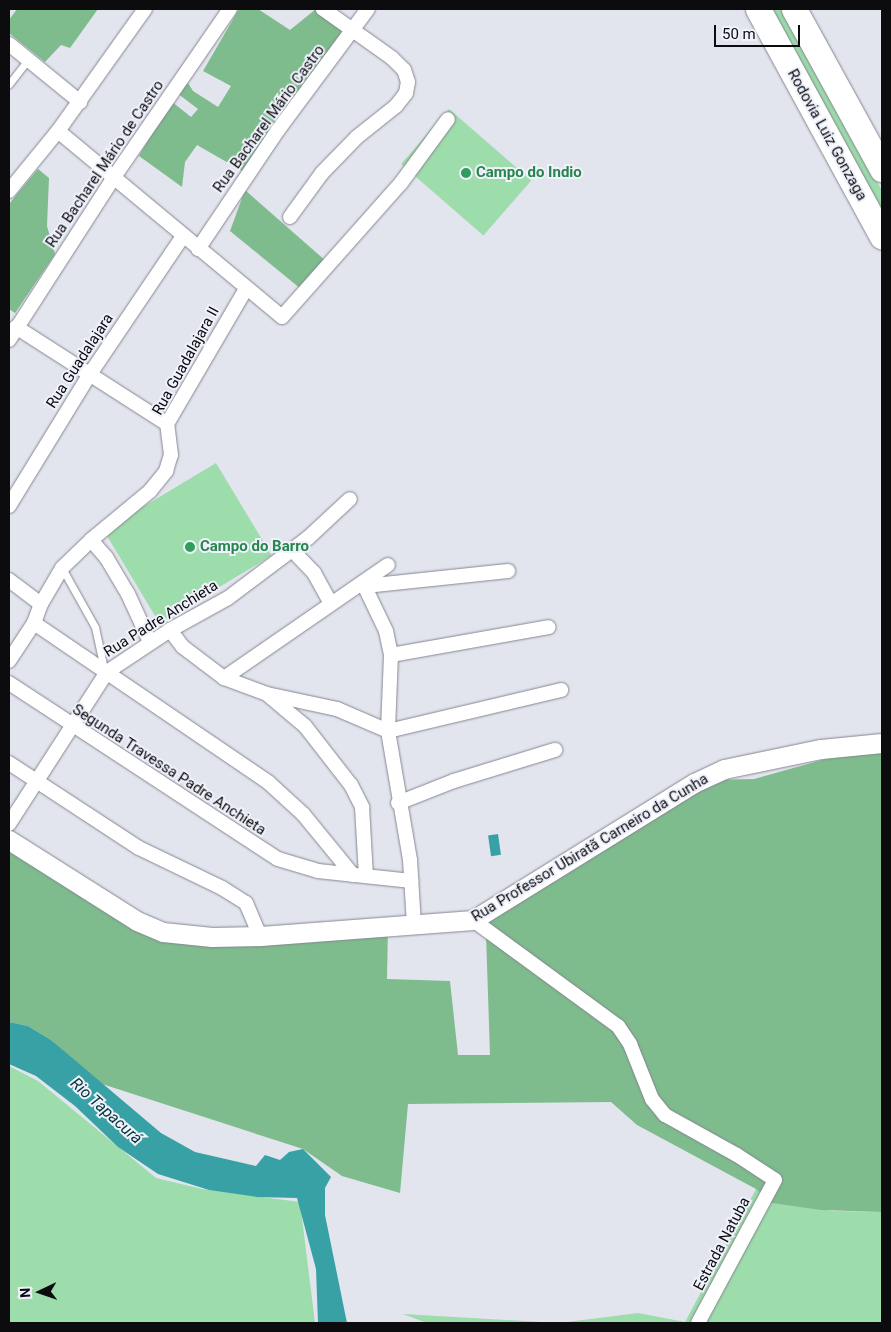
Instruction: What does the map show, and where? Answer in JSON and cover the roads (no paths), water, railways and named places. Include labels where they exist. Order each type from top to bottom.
[{"type":"highway","name":"Rodovia Luiz Gonzaga","points":[[758,9],[882,236]]},
{"type":"highway","points":[[794,9],[882,169]]},
{"type":"street","points":[[9,191],[58,132],[145,9]]},
{"type":"street","name":"Rua Bacharel Mário de Castro","points":[[9,340],[114,177],[230,9]]},
{"type":"street","points":[[290,217],[322,173],[357,138],[396,106],[406,93],[408,82],[404,70],[323,9]]},
{"type":"street","name":"Rua Bacharel Mário Castro","points":[[198,249],[278,130],[354,31],[368,9]]},
{"type":"street","points":[[9,44],[80,102]]},
{"type":"street","points":[[58,132],[282,317],[401,183],[448,119]]},
{"type":"street","name":"Rua Guadalajara","points":[[9,506],[90,374],[183,236]]},
{"type":"street","name":"Rua Guadalajara II","points":[[9,661],[34,623],[40,604],[62,568],[90,540],[150,492],[166,472],[171,456],[167,424],[246,289]]},
{"type":"street","points":[[16,327],[167,424]]},
{"type":"street","name":"Rua Padre Anchieta","points":[[9,824],[106,671],[170,630],[228,598],[292,550],[350,499]]},
{"type":"street","points":[[90,540],[106,557],[128,594],[150,642]]},
{"type":"street","points":[[292,550],[314,573],[330,602]]},
{"type":"street","points":[[224,678],[330,602],[364,584],[388,565]]},
{"type":"street","points":[[364,584],[508,571]]},
{"type":"street","points":[[9,580],[40,604]]},
{"type":"street","points":[[364,584],[386,631],[391,655],[388,731],[411,881],[414,926]]},
{"type":"street","points":[[34,623],[269,783],[303,814],[360,876]]},
{"type":"street","points":[[391,655],[549,627]]},
{"type":"street","points":[[170,630],[183,647],[224,678],[267,694],[337,709],[388,731],[560,690]]},
{"type":"street","name":"Segunda Travessa Padre Anchieta","points":[[9,684],[278,859],[318,871],[411,881]]},
{"type":"street","points":[[267,694],[305,726],[352,785],[362,807],[360,876]]},
{"type":"street","name":"Rua Professor Ubiratã Carneiro da Cunha","points":[[9,840],[137,921],[164,932],[212,937],[260,936],[414,926],[473,920],[694,783],[724,769],[820,749],[882,743]]},
{"type":"street","points":[[398,803],[454,781],[554,750]]},
{"type":"street","points":[[9,763],[139,848],[240,900],[255,918],[260,936]]},
{"type":"street","name":"Estrada Natuba","points":[[473,920],[618,1026],[630,1044],[652,1099],[664,1114],[737,1155],[775,1180],[698,1323]]},
{"type":"lane","points":[[9,84],[28,60]]},
{"type":"lane","points":[[62,568],[95,627],[106,671]]},
{"type":"water","points":[[498,834],[501,855],[491,856],[488,835]]},
{"type":"water","name":"Rio Tapacurá","points":[[9,1022],[28,1026],[51,1040],[161,1133],[195,1152],[256,1166],[265,1155],[280,1160],[289,1152],[303,1149],[331,1177],[325,1188],[325,1215],[347,1323],[318,1323],[316,1269],[297,1198],[257,1197],[209,1190],[158,1174],[118,1147],[75,1106],[36,1076],[9,1064]]},
{"type":"place","name":"Campo do Indio","points":[[466,173]]},
{"type":"place","name":"Campo do Barro","points":[[190,547]]}]
